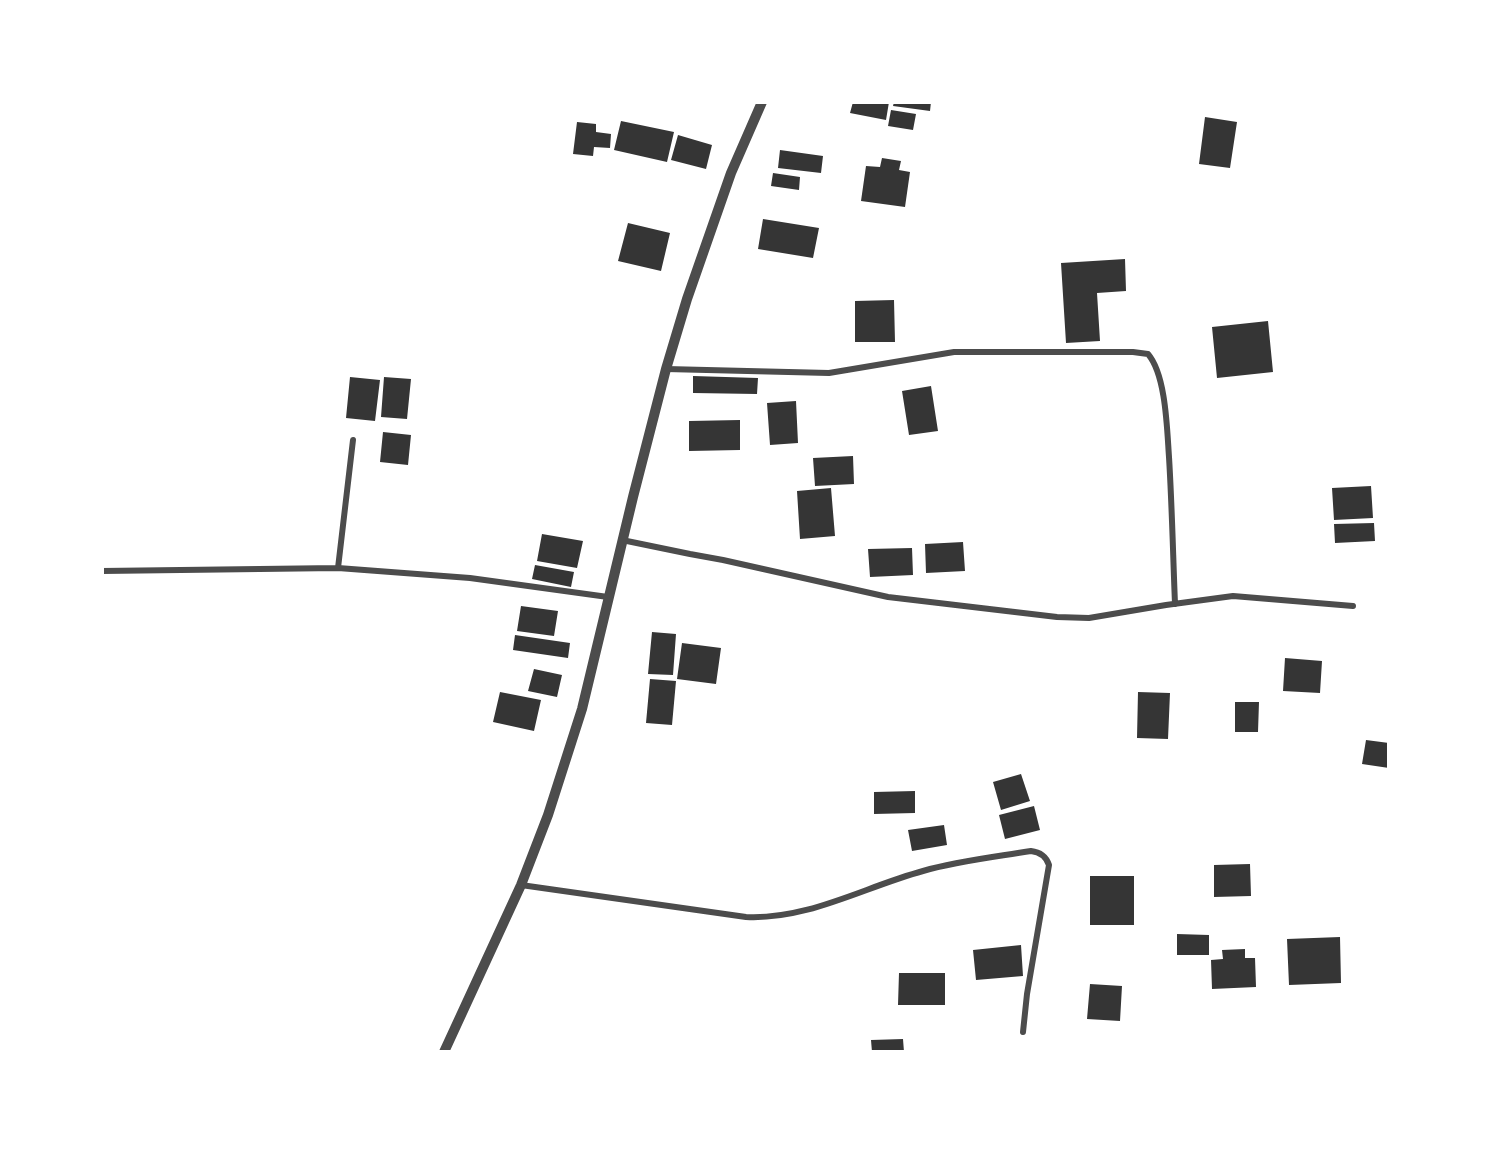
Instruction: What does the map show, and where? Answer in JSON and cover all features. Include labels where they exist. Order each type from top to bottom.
[{"type":"street","points":[[444,1052],[521,885],[548,814],[582,709],[622,540],[666,369],[687,299],[731,173],[762,102]]},
{"type":"street","points":[[666,369],[829,373],[954,352],[1133,352],[1148,354],[1158,372],[1166,420],[1172,503],[1175,604]]},
{"type":"street","points":[[338,568],[353,440]]},
{"type":"street","points":[[622,540],[888,597],[1057,617],[1089,618],[1233,596],[1353,606]]},
{"type":"street","points":[[102,571],[338,568],[470,578],[608,597]]},
{"type":"street","points":[[521,885],[764,918],[806,910],[922,871],[975,860],[1037,852],[1045,857],[1049,865],[1027,994],[1023,1032]]},
{"type":"building","points":[[853,102],[889,102],[886,120],[850,113]]},
{"type":"building","points":[[894,102],[931,102],[930,111],[893,106]]},
{"type":"building","points":[[891,110],[916,114],[913,130],[888,126]]},
{"type":"building","points":[[1205,117],[1237,122],[1230,168],[1199,164]]},
{"type":"building","points":[[621,121],[674,132],[667,162],[614,150]]},
{"type":"building","points":[[577,122],[596,124],[596,132],[611,134],[610,148],[594,147],[593,156],[573,154]]},
{"type":"building","points":[[678,135],[712,145],[706,169],[671,160]]},
{"type":"building","points":[[780,150],[823,156],[821,173],[778,168]]},
{"type":"building","points":[[882,158],[901,161],[899,170],[910,172],[905,207],[861,201],[866,166],[880,167]]},
{"type":"building","points":[[773,173],[800,177],[799,190],[771,186]]},
{"type":"building","points":[[763,219],[819,228],[813,258],[758,249]]},
{"type":"building","points":[[628,223],[670,233],[661,271],[618,261]]},
{"type":"building","points":[[1125,259],[1126,291],[1097,293],[1100,341],[1066,343],[1061,263]]},
{"type":"building","points":[[894,300],[895,342],[855,342],[855,301]]},
{"type":"building","points":[[1268,321],[1273,372],[1217,378],[1212,327]]},
{"type":"building","points":[[693,376],[758,378],[757,394],[693,393]]},
{"type":"building","points":[[350,377],[380,380],[375,421],[346,418]]},
{"type":"building","points":[[384,377],[411,379],[407,419],[381,417]]},
{"type":"building","points":[[931,386],[938,431],[909,435],[902,391]]},
{"type":"building","points":[[796,401],[798,443],[770,445],[767,403]]},
{"type":"building","points":[[740,420],[740,450],[689,451],[689,421]]},
{"type":"building","points":[[383,432],[411,435],[408,465],[380,462]]},
{"type":"building","points":[[853,456],[854,484],[815,486],[813,458]]},
{"type":"building","points":[[1371,486],[1373,518],[1334,520],[1332,488]]},
{"type":"building","points":[[831,488],[835,536],[800,539],[797,491]]},
{"type":"building","points":[[1374,523],[1375,541],[1335,543],[1334,524]]},
{"type":"building","points":[[542,534],[583,541],[577,568],[537,561]]},
{"type":"building","points":[[963,542],[965,571],[926,573],[925,544]]},
{"type":"building","points":[[912,548],[913,575],[870,577],[868,549]]},
{"type":"building","points":[[535,565],[574,572],[571,587],[532,579]]},
{"type":"building","points":[[521,606],[558,611],[554,636],[517,631]]},
{"type":"building","points":[[652,632],[676,634],[673,675],[648,674]]},
{"type":"building","points":[[515,635],[570,643],[568,658],[513,650]]},
{"type":"building","points":[[682,643],[721,648],[716,684],[677,679]]},
{"type":"building","points":[[1285,658],[1322,661],[1320,693],[1283,691]]},
{"type":"building","points":[[534,669],[562,675],[557,697],[528,691]]},
{"type":"building","points":[[650,679],[676,681],[672,725],[646,723]]},
{"type":"building","points":[[500,692],[541,700],[534,731],[493,722]]},
{"type":"building","points":[[1138,692],[1170,693],[1168,739],[1137,738]]},
{"type":"building","points":[[1235,702],[1259,702],[1258,732],[1235,732]]},
{"type":"building","points":[[1366,740],[1389,743],[1389,768],[1362,764]]},
{"type":"building","points":[[1021,774],[1030,801],[1001,810],[993,782]]},
{"type":"building","points":[[915,791],[915,813],[874,814],[874,792]]},
{"type":"building","points":[[1034,806],[1040,830],[1005,839],[999,815]]},
{"type":"building","points":[[944,825],[947,845],[912,851],[908,830]]},
{"type":"building","points":[[1250,864],[1251,896],[1214,897],[1214,865]]},
{"type":"building","points":[[1090,876],[1134,876],[1134,925],[1090,925]]},
{"type":"building","points":[[1177,934],[1209,935],[1209,955],[1177,955]]},
{"type":"building","points":[[1340,937],[1341,983],[1289,985],[1287,939]]},
{"type":"building","points":[[1021,945],[1023,976],[976,980],[973,950]]},
{"type":"building","points":[[1245,949],[1245,958],[1255,958],[1256,987],[1212,989],[1211,960],[1223,959],[1222,950]]},
{"type":"building","points":[[899,973],[945,973],[945,1005],[898,1005]]},
{"type":"building","points":[[1090,984],[1122,986],[1120,1021],[1087,1019]]},
{"type":"building","points":[[903,1039],[904,1052],[872,1052],[871,1040]]}]
